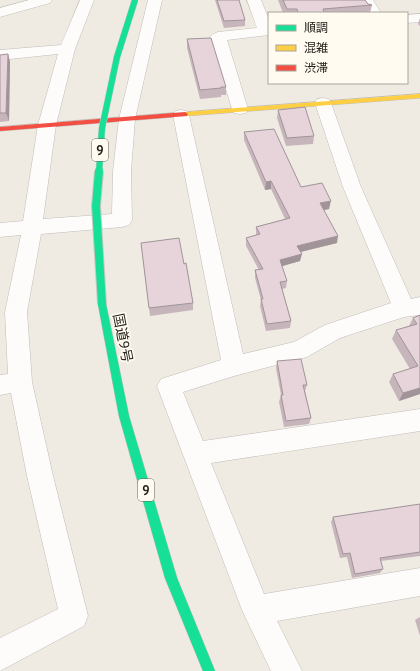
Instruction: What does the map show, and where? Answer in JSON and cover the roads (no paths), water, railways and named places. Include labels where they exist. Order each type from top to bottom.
[{"type":"main road","name":"国道9号","points":[[135,0],[117,57],[102,128],[96,206],[102,304],[124,416],[171,578],[208,671]]},
{"type":"main road","points":[[0,129],[420,96]]},
{"type":"street","points":[[0,656],[5,650],[74,616],[40,476],[10,383],[16,312],[32,228],[47,125],[68,49],[87,0]]},
{"type":"street","points":[[0,230],[122,220],[122,171],[127,119],[155,0]]},
{"type":"street","points":[[240,109],[218,37],[267,31],[254,0]]},
{"type":"street","points":[[366,0],[373,12]]},
{"type":"street","points":[[0,13],[38,1]]},
{"type":"street","points":[[408,19],[420,18]]},
{"type":"street","points":[[0,55],[68,49]]},
{"type":"street","points":[[287,671],[256,610],[169,386],[234,366],[299,350],[333,331],[412,307],[352,187],[323,103]]},
{"type":"street","points":[[181,115],[234,366]]},
{"type":"street","points":[[196,454],[420,420]]},
{"type":"street","points":[[256,610],[420,582]]}]
